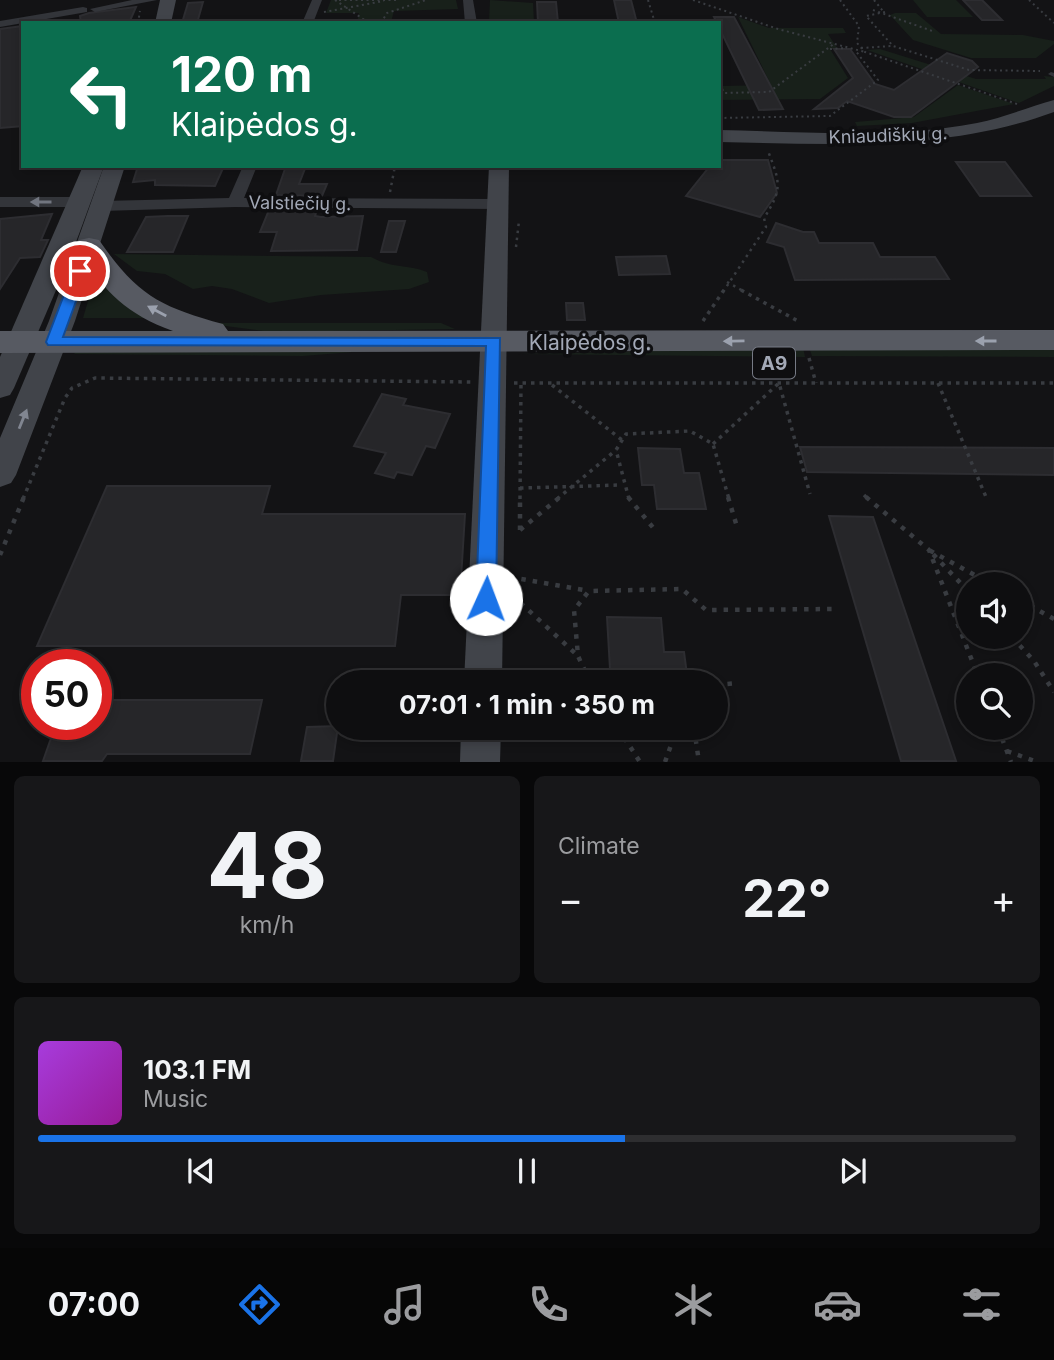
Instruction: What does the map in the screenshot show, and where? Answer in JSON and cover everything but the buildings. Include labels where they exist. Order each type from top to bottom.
[{"type":"highway","points":[[89,246],[119,287],[152,310],[197,329],[270,340]]},
{"type":"highway","name":"Klaipėdos g.","points":[[19,358],[270,340],[494,352],[1054,363]]},
{"type":"highway","name":"Klaipėdos g.","points":[[19,358],[1054,341]]},
{"type":"main road","points":[[147,21],[152,0]]},
{"type":"main road","points":[[163,21],[168,0]]},
{"type":"main road","name":"Kniaudiškių g.","points":[[721,136],[933,135],[1052,109]]},
{"type":"main road","points":[[19,358],[89,246],[94,168]]},
{"type":"main road","points":[[0,475],[19,358],[92,204],[114,168]]},
{"type":"main road","points":[[483,670],[487,572],[505,489],[494,352],[499,168]]},
{"type":"main road","points":[[480,761],[481,740]]},
{"type":"street","points":[[0,24],[152,0]]},
{"type":"street","points":[[309,18],[317,0]]},
{"type":"street","points":[[468,0],[471,21]]},
{"type":"street","points":[[235,202],[249,168]]},
{"type":"street","name":"Valstiečių g.","points":[[0,202],[498,204]]},
{"type":"path","points":[[337,0],[396,0]]},
{"type":"path","points":[[337,0],[366,21]]},
{"type":"path","points":[[383,21],[387,13],[426,0]]},
{"type":"path","points":[[648,0],[654,21]]},
{"type":"path","points":[[693,0],[778,29],[865,52],[1020,105]]},
{"type":"path","points":[[839,0],[859,26],[857,43],[865,52]]},
{"type":"path","points":[[874,0],[884,12]]},
{"type":"path","points":[[1029,0],[1054,23]]},
{"type":"path","points":[[309,18],[384,1]]},
{"type":"path","points":[[873,10],[936,32]]},
{"type":"path","points":[[884,12],[866,16],[893,46]]},
{"type":"path","points":[[721,86],[724,93],[769,92],[835,43]]},
{"type":"path","points":[[828,49],[893,46],[970,70],[1043,71]]},
{"type":"path","points":[[721,118],[830,116],[878,80],[853,49]]},
{"type":"path","points":[[703,321],[766,227],[764,218],[780,194],[781,188],[766,145]]},
{"type":"path","points":[[387,204],[395,168]]},
{"type":"path","points":[[727,282],[799,322]]},
{"type":"path","points":[[0,555],[65,398],[81,382],[95,378],[466,382]]},
{"type":"path","points":[[521,383],[505,489],[517,512],[520,530],[568,487],[616,450],[626,434],[690,431],[713,444],[738,530]]},
{"type":"path","points":[[530,383],[1054,383]]},
{"type":"path","points":[[550,383],[622,440]]},
{"type":"path","points":[[713,444],[779,383]]},
{"type":"path","points":[[779,383],[810,494]]},
{"type":"path","points":[[939,383],[986,497]]},
{"type":"path","points":[[616,450],[621,485],[631,507],[655,530]]},
{"type":"path","points":[[505,489],[621,485]]},
{"type":"path","points":[[864,495],[929,550],[956,578]]},
{"type":"path","points":[[929,550],[969,572]]},
{"type":"path","points":[[929,550],[973,663]]},
{"type":"path","points":[[487,572],[589,591],[682,589],[706,610],[834,610]]},
{"type":"path","points":[[487,572],[578,656]]},
{"type":"path","points":[[584,670],[578,656],[574,610],[589,591]]},
{"type":"path","points":[[1033,607],[1054,619]]},
{"type":"path","points":[[1023,649],[1054,692]]},
{"type":"path","points":[[728,684],[738,683]]},
{"type":"path","points":[[626,740],[640,761]]},
{"type":"path","points":[[665,761],[673,740]]},
{"type":"path","points":[[696,740],[699,761]]},
{"type":"path","points":[[1003,740],[1011,761]]},
{"type":"path","points":[[1007,751],[1037,761]]},
{"type":"shaded area","points":[[331,0],[456,0],[458,9],[394,11],[391,21],[357,21],[359,13],[326,13]]},
{"type":"shaded area","points":[[490,0],[533,3],[534,21],[489,21]]},
{"type":"shaded area","points":[[913,0],[956,0],[973,17],[927,17]]},
{"type":"shaded area","points":[[916,13],[941,34],[1023,35],[1054,41],[1054,44],[1036,58],[971,58],[913,40],[890,15]]},
{"type":"shaded area","points":[[738,17],[769,28],[843,28],[846,33],[828,34],[837,48],[830,49],[848,78],[820,99],[721,100],[721,86],[771,85]]},
{"type":"shaded area","points":[[880,49],[976,79],[1046,79],[1044,76],[1054,77],[1054,86],[1019,103],[867,50]]},
{"type":"shaded area","points":[[958,85],[1014,104],[912,123],[857,126],[855,122],[914,117]]},
{"type":"shaded area","points":[[114,254],[371,257],[427,272],[429,282],[409,289],[321,295],[269,303],[232,289],[212,286],[193,289],[165,274],[137,271]]},
{"type":"shaded area","points":[[97,271],[151,318],[83,318]]},
{"type":"shaded area","points":[[203,323],[441,323],[455,329],[271,332]]},
{"type":"shaded area","points":[[691,347],[803,347],[805,357],[517,354],[625,352]]},
{"type":"shaded area","points":[[809,347],[1054,347],[1054,357],[812,356]]},
{"type":"shaded area","points":[[377,350],[303,356],[74,354],[76,352]]},
{"type":"route","points":[[80,271],[54,342],[494,341],[486,599]]}]
